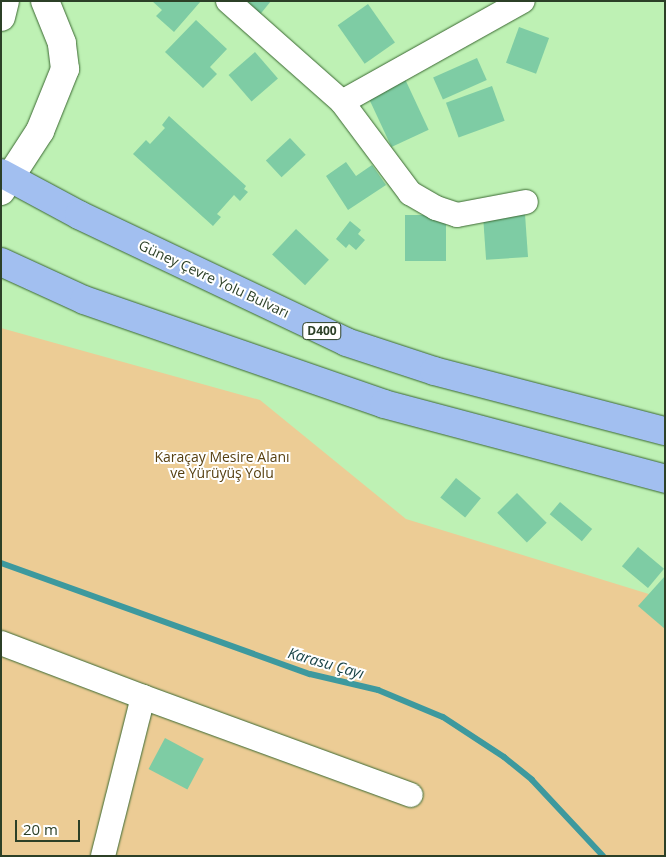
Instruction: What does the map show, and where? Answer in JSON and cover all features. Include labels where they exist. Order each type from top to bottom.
[{"type":"highway","name":"Güney Çevre Yolu Bulvarı","points":[[5,181],[346,342],[434,371],[665,431]]},
{"type":"highway","points":[[1,262],[84,300],[384,404],[665,478]]},
{"type":"street","points":[[1,17],[5,1]]},
{"type":"street","points":[[5,181],[40,131],[65,69],[62,42],[45,1]]},
{"type":"street","points":[[228,1],[342,102],[410,192],[436,208],[457,215],[526,202]]},
{"type":"street","points":[[342,102],[522,1]]},
{"type":"street","points":[[1,643],[411,795]]},
{"type":"street","points":[[103,856],[143,697]]},
{"type":"green space","name":"Karaçay Mesire Alanı ve Yürüyüş Yolu","points":[[1,328],[260,400],[406,519],[665,599],[665,856],[1,856]]},
{"type":"building","points":[[152,1],[201,1],[174,32],[156,16],[162,10]]},
{"type":"building","points":[[239,1],[271,1],[258,17]]},
{"type":"building","points":[[368,4],[395,43],[365,64],[338,25]]},
{"type":"building","points":[[196,20],[227,49],[210,67],[217,74],[203,88],[165,52]]},
{"type":"building","points":[[519,27],[549,38],[536,74],[506,63]]},
{"type":"building","points":[[255,52],[278,78],[252,101],[229,75]]},
{"type":"building","points":[[477,58],[487,80],[443,99],[433,78]]},
{"type":"building","points":[[405,79],[429,130],[392,147],[368,96]]},
{"type":"building","points":[[492,86],[505,121],[459,138],[446,103]]},
{"type":"building","points":[[169,116],[246,186],[244,189],[248,192],[240,201],[234,195],[217,214],[221,217],[213,226],[133,154],[146,140],[150,144],[165,128],[162,125]]},
{"type":"building","points":[[290,138],[306,155],[282,177],[266,161]]},
{"type":"building","points":[[346,162],[356,176],[372,165],[386,185],[348,210],[326,176]]},
{"type":"building","points":[[525,214],[528,257],[486,260],[483,217]]},
{"type":"building","points":[[405,215],[446,215],[446,261],[405,261]]},
{"type":"building","points":[[350,221],[361,230],[358,234],[365,240],[356,250],[349,244],[346,248],[336,239]]},
{"type":"building","points":[[296,229],[329,260],[305,285],[272,255]]},
{"type":"building","points":[[456,478],[481,498],[465,518],[440,497]]},
{"type":"building","points":[[517,493],[547,523],[527,542],[497,513]]},
{"type":"building","points":[[560,502],[592,529],[582,541],[550,514]]},
{"type":"building","points":[[638,547],[664,569],[648,588],[622,566]]},
{"type":"building","points":[[665,576],[665,629],[638,606]]},
{"type":"building","points":[[165,738],[204,759],[187,790],[149,769]]},
{"type":"waterway","name":"Karasu Çayı","points":[[1,563],[310,674],[378,690],[443,717],[504,757],[532,780],[603,856]]}]
